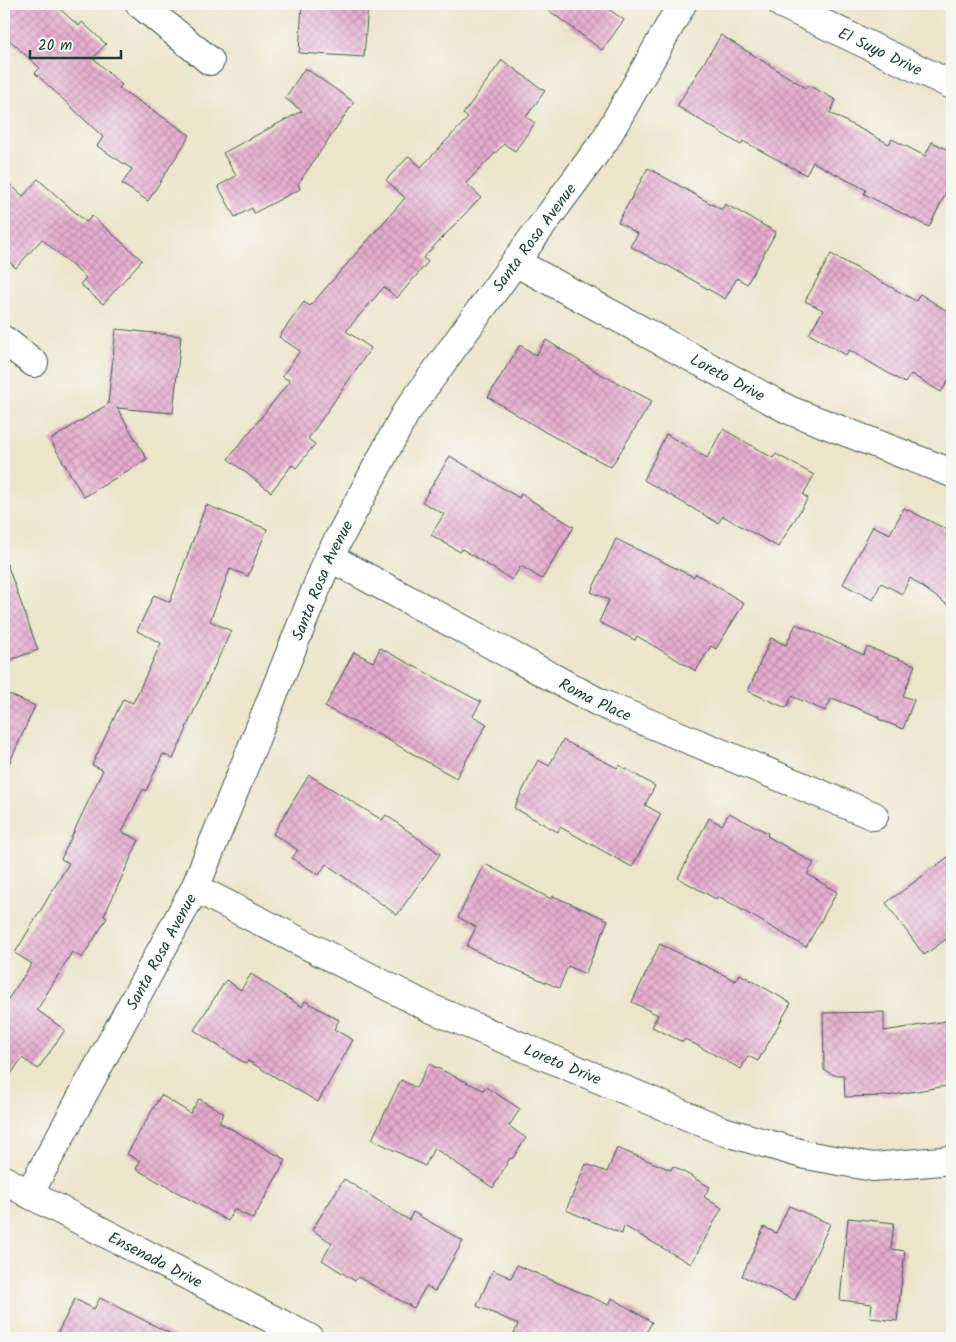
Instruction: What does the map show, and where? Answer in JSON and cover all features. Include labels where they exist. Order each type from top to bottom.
[{"type":"street","points":[[140,4],[210,61]]},
{"type":"street","name":"Santa Rosa Avenue","points":[[29,1194],[195,888],[329,557],[405,414],[605,140],[682,4]]},
{"type":"street","name":"El Suyo Drive","points":[[782,4],[952,85]]},
{"type":"street","name":"Loreto Drive","points":[[515,262],[789,410],[952,473]]},
{"type":"street","points":[[4,340],[34,363]]},
{"type":"street","name":"Roma Place","points":[[329,557],[600,703],[874,816]]},
{"type":"street","name":"Loreto Drive","points":[[195,888],[430,1008],[723,1130],[806,1154],[873,1167],[952,1160]]},
{"type":"street","name":"Ensenada Drive","points":[[4,1180],[310,1338]]},
{"type":"building","points":[[4,4],[54,4],[79,26],[82,22],[106,44],[93,58],[122,85],[119,88],[190,135],[148,201],[122,184],[132,169],[97,146],[103,137],[35,73],[40,68],[4,35]]},
{"type":"building","points":[[302,4],[368,4],[364,57],[299,53]]},
{"type":"building","points":[[540,4],[601,4],[624,20],[602,50]]},
{"type":"building","points":[[721,35],[806,88],[808,85],[836,100],[830,113],[889,144],[892,139],[925,156],[932,142],[952,152],[952,181],[929,227],[864,194],[866,190],[813,162],[806,175],[743,141],[741,145],[677,106]]},
{"type":"building","points":[[502,60],[545,91],[526,117],[535,123],[515,151],[504,144],[466,183],[481,197],[423,258],[428,262],[397,298],[384,287],[346,331],[371,348],[308,439],[315,444],[296,468],[292,465],[271,492],[228,459],[290,381],[282,376],[300,351],[279,337],[304,302],[310,306],[405,198],[386,180],[409,156],[421,167],[468,118],[463,114]]},
{"type":"building","points":[[305,68],[354,102],[298,184],[300,189],[254,213],[252,208],[235,217],[218,186],[236,176],[223,153],[302,111],[285,98]]},
{"type":"building","points":[[648,168],[722,210],[725,204],[776,232],[747,284],[737,278],[725,299],[630,246],[638,234],[618,222]]},
{"type":"building","points":[[4,179],[23,196],[38,179],[86,222],[92,216],[142,260],[103,304],[80,284],[86,278],[42,239],[16,268],[4,257]]},
{"type":"building","points":[[831,254],[916,301],[920,294],[952,314],[952,374],[941,392],[911,374],[905,383],[849,350],[846,355],[809,334],[823,310],[805,301]]},
{"type":"building","points":[[116,329],[181,336],[173,413],[117,408],[147,459],[84,497],[50,440],[108,404]]},
{"type":"building","points":[[546,340],[597,372],[652,401],[611,467],[545,432],[488,397],[520,345],[536,355]]},
{"type":"building","points":[[723,429],[773,458],[776,454],[814,475],[803,495],[808,498],[778,547],[723,516],[718,523],[644,480],[666,434],[707,458]]},
{"type":"building","points":[[450,456],[519,498],[521,494],[574,527],[542,579],[521,566],[512,580],[462,549],[460,552],[431,535],[444,514],[422,502]]},
{"type":"building","points":[[206,505],[267,529],[248,576],[230,569],[210,621],[231,631],[173,759],[163,754],[146,791],[143,789],[122,832],[139,840],[104,916],[107,918],[82,958],[72,952],[37,1010],[65,1030],[38,1069],[22,1058],[4,1084],[4,1005],[32,964],[15,953],[69,863],[61,859],[103,770],[92,765],[123,699],[133,703],[161,643],[137,631],[154,595],[170,602]]},
{"type":"building","points":[[904,508],[952,532],[952,608],[910,578],[902,594],[881,583],[873,600],[843,584],[873,526],[890,534]]},
{"type":"building","points":[[616,539],[694,577],[696,574],[744,603],[716,649],[711,646],[696,671],[637,636],[635,640],[599,622],[609,600],[591,592]]},
{"type":"building","points":[[4,564],[7,564],[38,650],[4,662]]},
{"type":"building","points":[[796,624],[864,655],[867,647],[915,665],[903,696],[914,700],[903,729],[832,698],[825,711],[792,696],[786,708],[748,691],[771,638],[786,645]]},
{"type":"building","points":[[380,648],[481,702],[473,716],[487,724],[456,778],[325,707],[354,652],[373,662]]},
{"type":"building","points":[[4,692],[35,706],[4,775]]},
{"type":"building","points":[[563,740],[617,768],[619,765],[655,786],[645,805],[661,814],[632,867],[560,827],[558,832],[514,808],[538,760],[549,766]]},
{"type":"building","points":[[309,775],[382,820],[386,815],[440,854],[397,915],[326,864],[319,875],[292,858],[298,850],[273,834]]},
{"type":"building","points":[[729,813],[768,833],[767,836],[814,863],[807,874],[837,892],[806,947],[718,896],[716,899],[678,878],[709,818],[722,825]]},
{"type":"building","points":[[952,854],[952,935],[924,955],[886,903]]},
{"type":"building","points":[[485,864],[551,899],[553,896],[608,920],[585,974],[568,966],[559,988],[494,960],[467,946],[476,927],[458,917]]},
{"type":"building","points":[[660,944],[736,981],[740,974],[791,1003],[758,1061],[748,1056],[741,1069],[685,1039],[683,1042],[652,1027],[658,1015],[632,1002]]},
{"type":"building","points":[[251,974],[302,1007],[305,1001],[339,1020],[334,1029],[353,1040],[318,1102],[248,1061],[246,1064],[194,1030],[226,980],[241,990]]},
{"type":"building","points":[[884,1012],[884,1031],[952,1020],[952,1085],[887,1096],[845,1097],[844,1075],[834,1075],[824,1070],[823,1013]]},
{"type":"building","points":[[429,1064],[483,1090],[486,1087],[520,1109],[509,1126],[526,1138],[512,1159],[510,1158],[493,1188],[434,1148],[425,1166],[372,1139],[401,1080],[416,1088]]},
{"type":"building","points":[[161,1095],[190,1113],[199,1099],[224,1113],[219,1122],[286,1160],[253,1219],[234,1209],[228,1221],[136,1169],[140,1161],[127,1154]]},
{"type":"building","points":[[617,1148],[671,1170],[673,1166],[710,1187],[704,1197],[722,1208],[691,1264],[624,1226],[622,1234],[566,1210],[586,1164],[607,1172]]},
{"type":"building","points":[[344,1179],[409,1220],[413,1212],[463,1241],[435,1291],[426,1286],[414,1308],[358,1277],[355,1281],[322,1260],[332,1243],[312,1230]]},
{"type":"building","points":[[789,1206],[830,1224],[795,1300],[742,1276],[764,1227],[776,1233]]},
{"type":"building","points":[[848,1218],[894,1223],[891,1249],[905,1251],[897,1321],[870,1318],[872,1304],[840,1300]]},
{"type":"building","points":[[517,1265],[609,1305],[612,1298],[652,1322],[643,1338],[512,1338],[518,1324],[477,1306],[493,1270],[511,1278]]},
{"type":"building","points":[[100,1298],[179,1338],[55,1338],[75,1299],[94,1309]]}]
